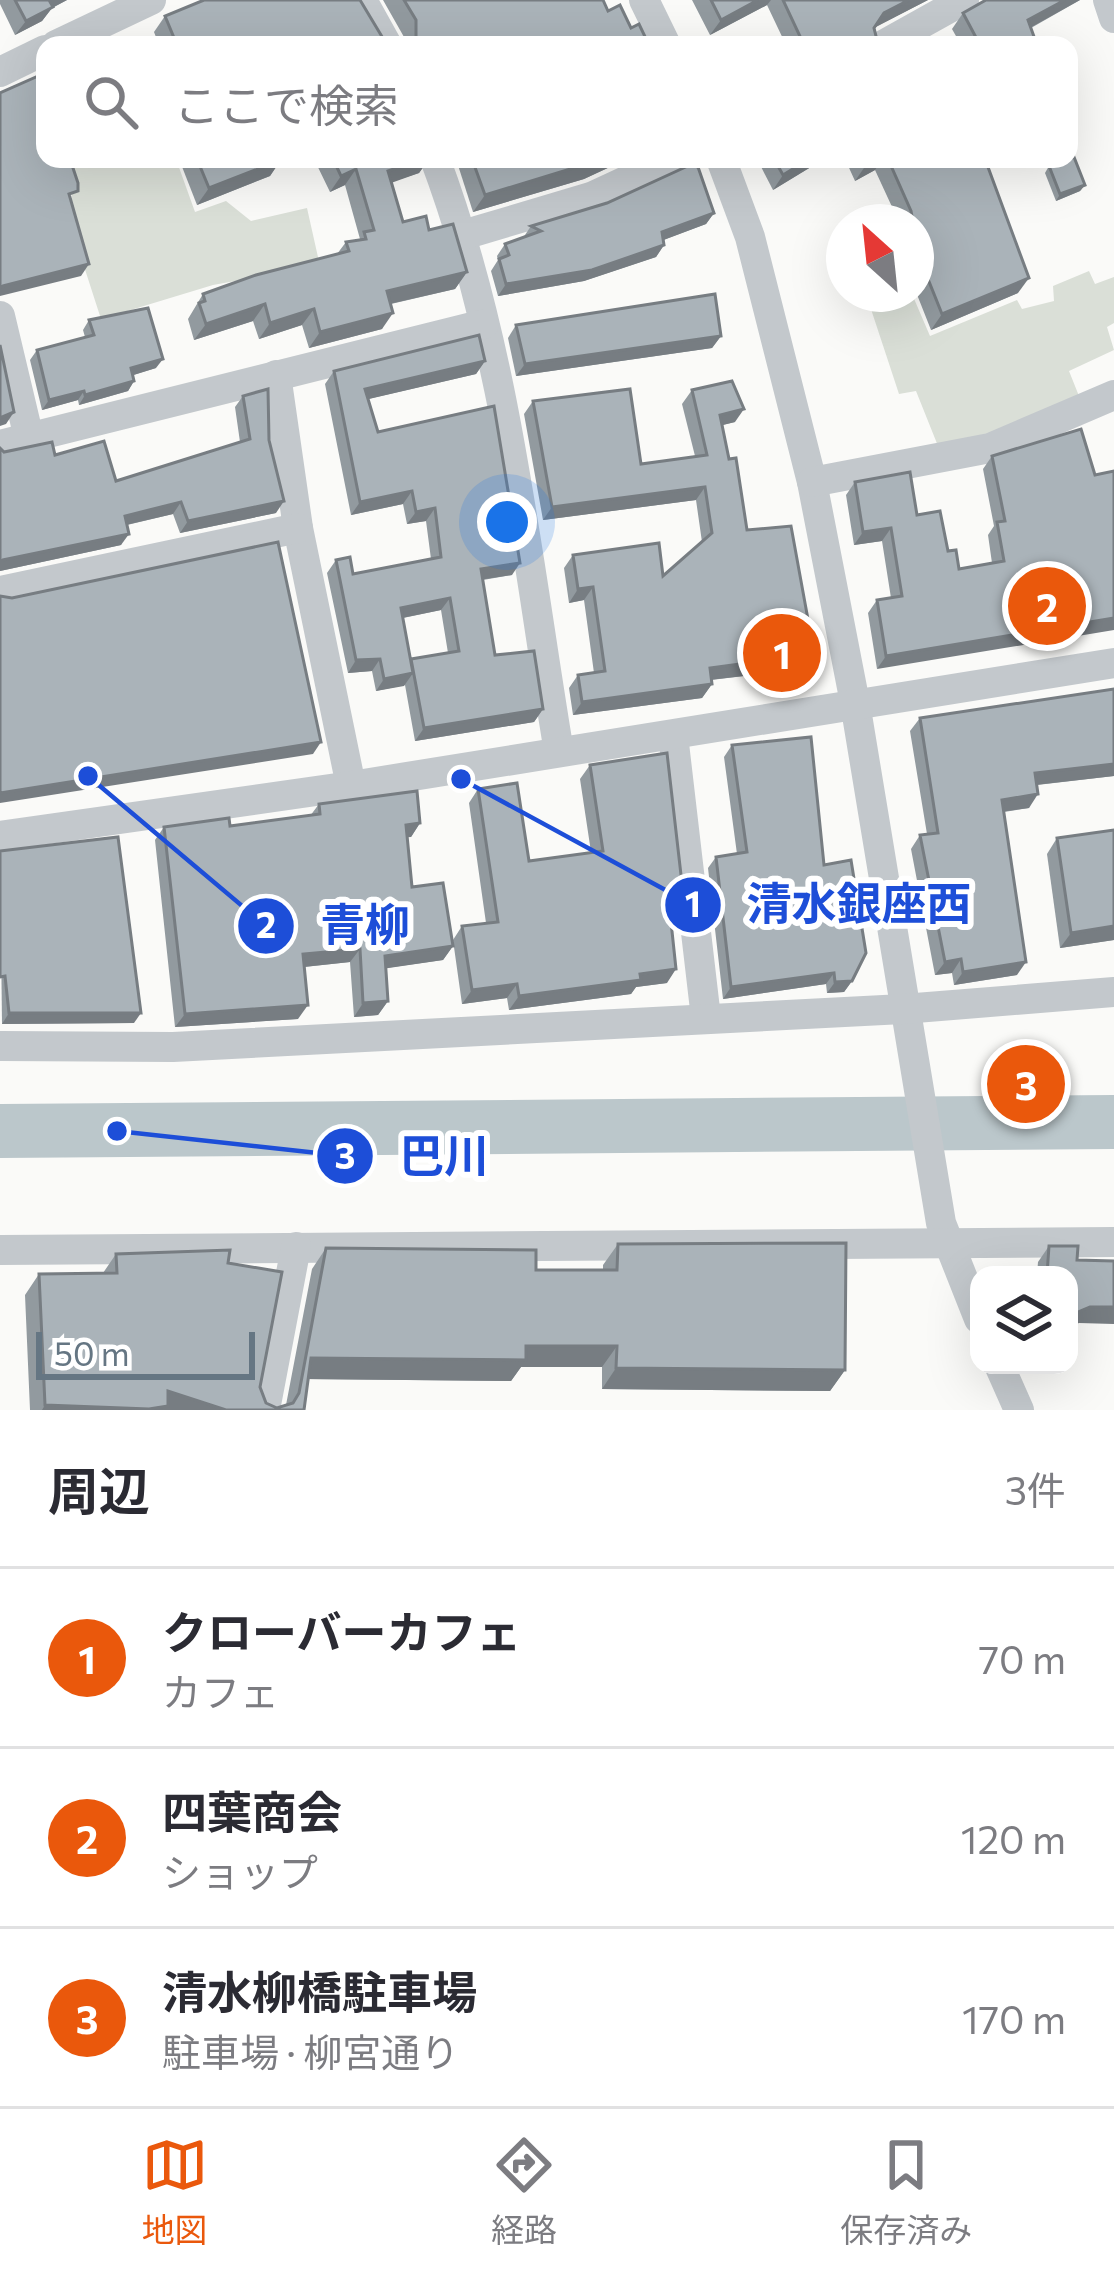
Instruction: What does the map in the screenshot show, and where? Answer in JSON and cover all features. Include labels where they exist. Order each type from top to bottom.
[{"type":"street","points":[[69,36],[109,9],[152,0]]},
{"type":"street","points":[[362,0],[382,36]]},
{"type":"street","points":[[644,0],[662,36]]},
{"type":"street","points":[[899,36],[964,0]]},
{"type":"street","points":[[1108,0],[1114,18]]},
{"type":"street","points":[[0,71],[36,54]]},
{"type":"street","points":[[438,168],[464,235],[484,324],[559,752]]},
{"type":"street","points":[[464,235],[591,197],[654,168]]},
{"type":"street","points":[[724,168],[750,237],[812,482],[855,703],[943,1231],[970,1296]]},
{"type":"street","points":[[0,316],[15,441],[484,324]]},
{"type":"street","points":[[276,376],[298,528],[351,786]]},
{"type":"street","points":[[812,482],[990,448],[1114,395]]},
{"type":"street","points":[[0,591],[298,528]]},
{"type":"street","points":[[0,836],[351,786],[1114,663]]},
{"type":"street","points":[[673,735],[706,1018]]},
{"type":"street","points":[[0,1046],[173,1048],[706,1018],[905,1019],[1114,992]]},
{"type":"street","points":[[0,1250],[943,1231],[1114,1242]]},
{"type":"street","points":[[265,1410],[296,1247]]},
{"type":"street","points":[[1003,1374],[1018,1410]]},
{"type":"shaded area","points":[[73,168],[179,168],[195,212],[226,201],[251,221],[307,208],[320,266],[213,285],[101,319],[70,223]]},
{"type":"shaded area","points":[[1089,271],[1095,284],[1114,277],[1114,323],[1107,327],[1114,350],[1069,371],[1079,396],[994,434],[938,446],[916,391],[899,394],[872,312],[920,312],[930,336],[1017,300],[1022,309],[1054,301],[1053,286]]},
{"type":"building","points":[[15,0],[49,0],[53,7],[26,21]]},
{"type":"building","points":[[204,0],[360,0],[382,36],[173,36],[165,16]]},
{"type":"building","points":[[404,0],[603,0],[608,11],[620,5],[631,28],[639,24],[645,36],[416,36],[416,20]]},
{"type":"building","points":[[711,0],[758,0],[721,20]]},
{"type":"building","points":[[783,0],[909,0],[884,13],[874,28],[876,36],[800,36]]},
{"type":"building","points":[[986,0],[1065,0],[1028,20],[1034,36],[975,36],[963,13]]},
{"type":"building","points":[[36,77],[36,168],[73,168],[78,191],[69,194],[89,264],[0,288],[0,93]]},
{"type":"building","points":[[1078,167],[1085,185],[1060,194],[1050,168]]},
{"type":"building","points":[[201,168],[260,168],[209,188]]},
{"type":"building","points":[[337,168],[397,168],[388,171],[403,222],[426,216],[429,230],[453,224],[467,272],[387,291],[393,313],[320,332],[314,309],[270,323],[265,304],[206,324],[199,303],[205,301],[203,294],[349,251],[346,242],[366,239],[364,232],[374,230],[356,169],[341,176]]},
{"type":"building","points":[[475,168],[574,168],[485,195]]},
{"type":"building","points":[[683,168],[698,168],[714,213],[662,232],[664,245],[592,270],[506,284],[499,259],[509,255],[505,244],[541,231],[531,226],[607,203]]},
{"type":"building","points":[[892,168],[988,168],[1029,278],[942,314],[934,294],[934,204],[908,204]]},
{"type":"building","points":[[715,294],[721,336],[525,364],[516,325]]},
{"type":"building","points":[[148,308],[163,359],[131,368],[134,381],[49,400],[37,350],[94,335],[89,320]]},
{"type":"building","points":[[479,335],[485,361],[365,389],[378,432],[494,406],[520,563],[481,569],[495,655],[534,651],[543,709],[424,728],[411,659],[459,651],[450,598],[401,608],[413,673],[384,679],[380,659],[356,660],[336,560],[350,557],[353,574],[441,557],[435,508],[416,512],[412,491],[360,502],[334,371]]},
{"type":"building","points":[[0,345],[14,412],[0,418]]},
{"type":"building","points":[[732,381],[744,409],[720,415],[729,459],[736,458],[747,530],[791,526],[817,669],[772,674],[770,660],[710,668],[712,684],[582,702],[578,675],[605,671],[593,587],[578,589],[573,555],[659,543],[663,576],[712,533],[705,487],[552,507],[533,401],[630,389],[641,464],[707,455],[692,390]]},
{"type":"building","points":[[268,389],[269,440],[284,501],[188,521],[181,502],[125,516],[129,534],[0,563],[0,448],[4,452],[52,442],[55,455],[104,441],[116,481],[250,439],[243,396]]},
{"type":"building","points":[[1081,429],[1095,475],[1114,471],[1114,618],[886,656],[877,600],[902,596],[891,528],[863,532],[855,482],[910,472],[917,515],[940,511],[948,551],[956,550],[959,569],[1004,561],[997,522],[1005,521],[992,456]]},
{"type":"building","points":[[278,542],[321,742],[0,793],[0,596],[12,598]]},
{"type":"building","points":[[1114,689],[1114,764],[1035,773],[1038,794],[1002,800],[1026,962],[963,972],[961,959],[945,962],[920,835],[938,833],[920,718]]},
{"type":"building","points":[[811,737],[824,865],[851,860],[866,953],[852,981],[835,982],[834,973],[731,987],[716,857],[747,852],[732,745]]},
{"type":"building","points":[[667,753],[684,901],[669,903],[676,969],[640,974],[641,980],[519,996],[517,984],[472,990],[462,926],[498,922],[478,789],[517,783],[529,861],[603,851],[590,765]]},
{"type":"building","points":[[417,791],[420,823],[406,825],[412,887],[443,883],[453,946],[385,956],[388,1001],[363,1003],[360,949],[303,954],[308,1005],[185,1014],[164,827],[229,818],[230,826],[320,814],[319,804]]},
{"type":"building","points":[[1114,830],[1114,926],[1071,933],[1057,838]]},
{"type":"building","points":[[118,837],[141,1013],[9,1013],[5,976],[0,977],[0,851]]},
{"type":"building","points":[[846,1243],[845,1370],[616,1368],[617,1346],[526,1346],[526,1360],[311,1358],[304,1410],[226,1410],[168,1391],[168,1406],[149,1409],[45,1405],[39,1274],[117,1273],[116,1254],[230,1250],[228,1263],[282,1272],[260,1387],[266,1403],[277,1408],[293,1403],[299,1393],[326,1248],[536,1250],[536,1270],[617,1270],[618,1244]]},
{"type":"building","points":[[1049,1246],[1078,1246],[1077,1260],[1114,1261],[1114,1307],[1078,1312],[1078,1266],[1048,1266]]},
{"type":"waterway","points":[[0,1131],[1114,1122]]},
{"type":"place","name":"四葉商会","points":[[1047,606]]},
{"type":"place","name":"クローバーカフェ","points":[[782,653]]},
{"type":"place","name":"青柳","points":[[88,776]]},
{"type":"place","name":"清水銀座西","points":[[461,779]]},
{"type":"place","name":"清水柳橋駐車場","points":[[1026,1084]]},
{"type":"place","name":"巴川","points":[[117,1131]]}]
